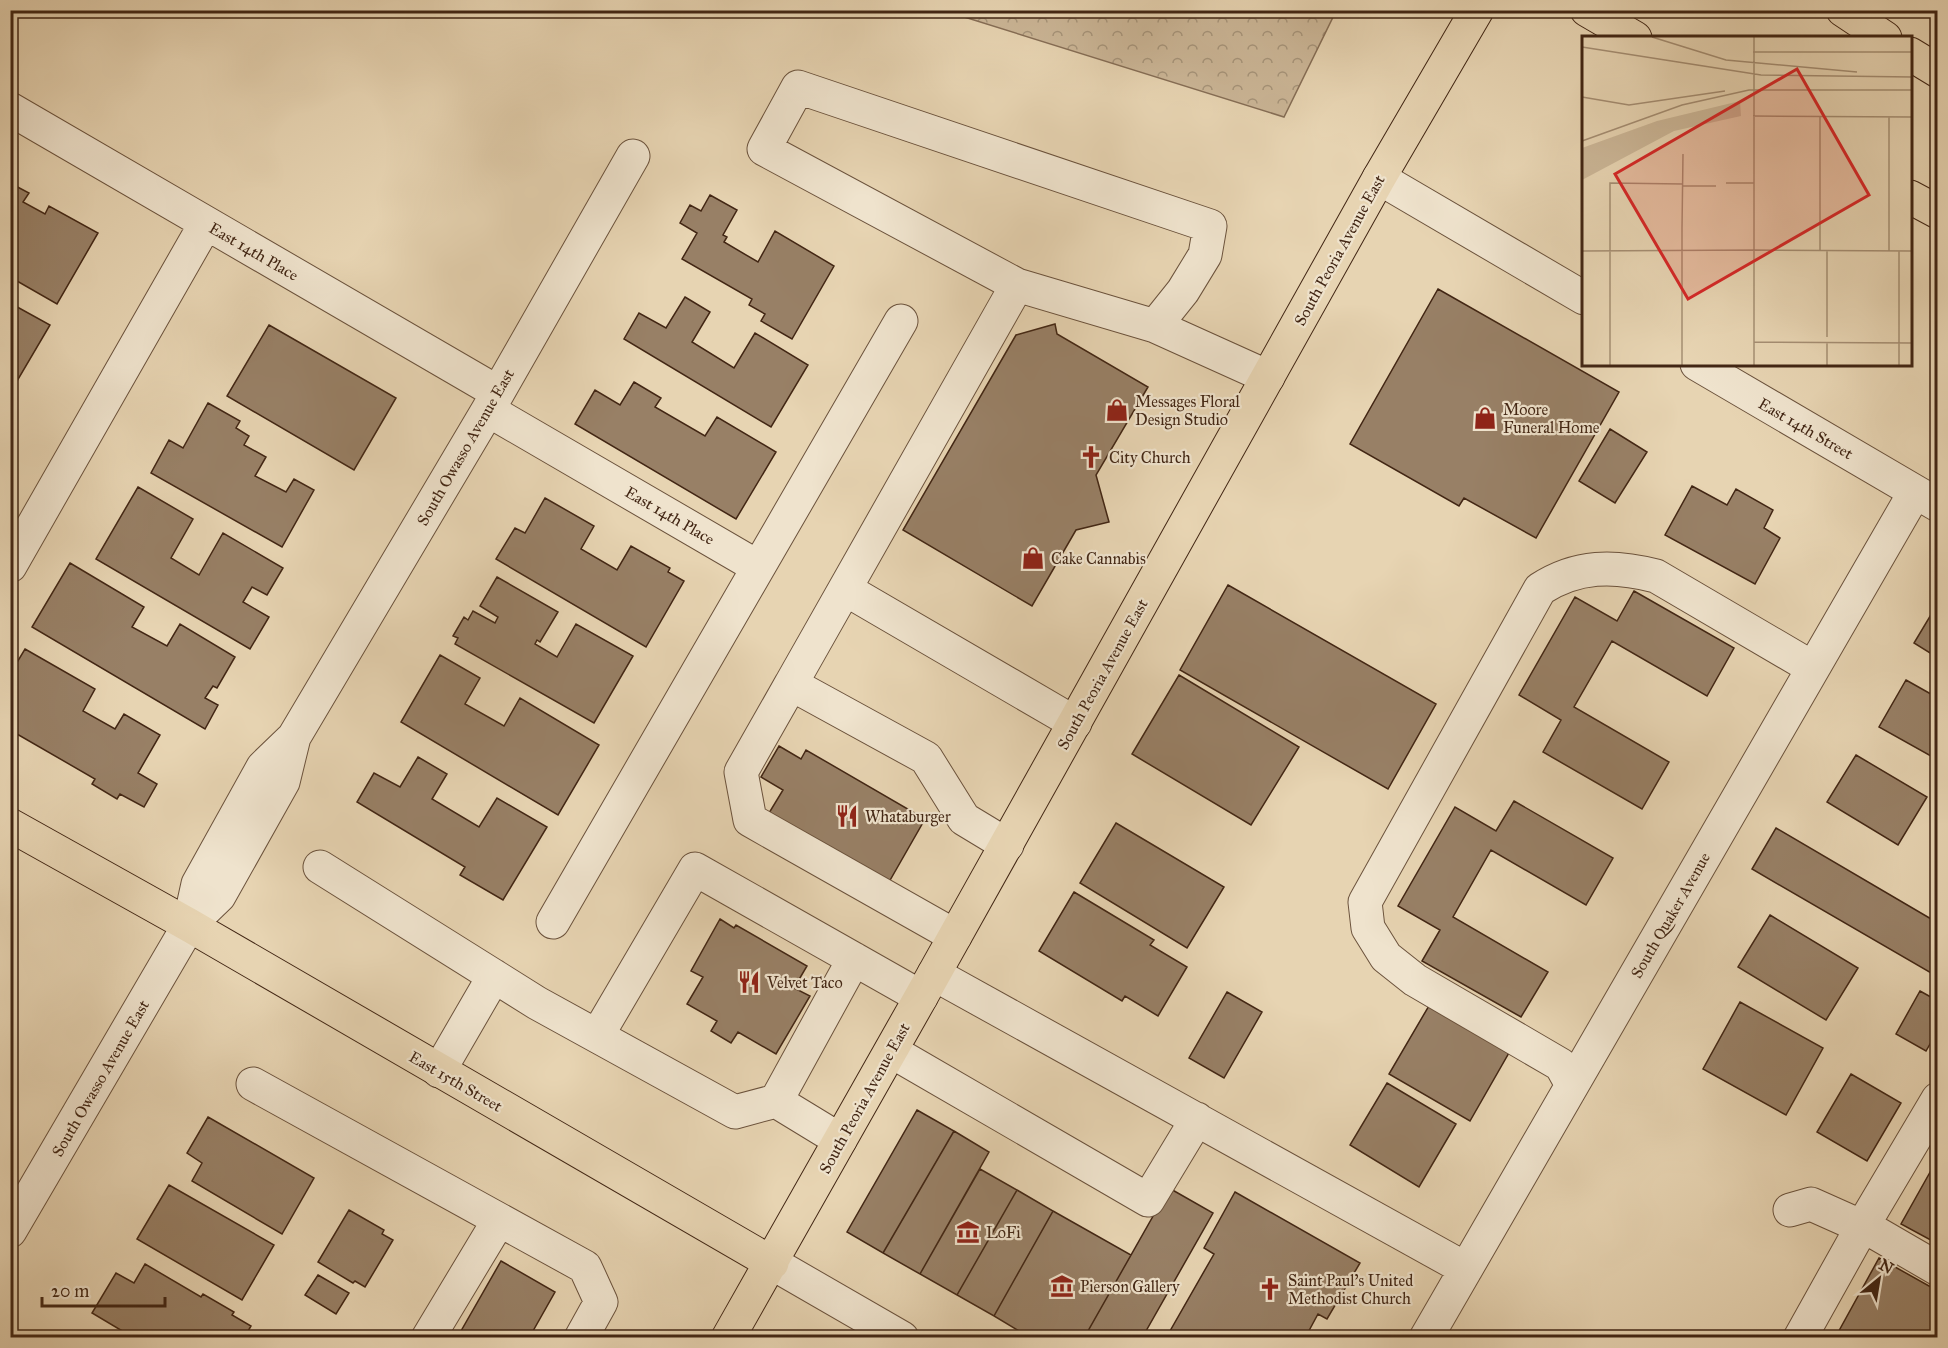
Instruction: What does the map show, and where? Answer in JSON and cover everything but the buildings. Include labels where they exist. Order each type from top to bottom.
[{"type":"main road","name":"South Peoria Avenue East","points":[[728,1338],[1007,845],[1379,178],[1477,10]]},
{"type":"main road","points":[[1587,10],[1632,36]]},
{"type":"main road","points":[[1843,10],[1882,36]]},
{"type":"main road","points":[[1912,55],[1938,71]]},
{"type":"main road","points":[[1912,198],[1938,212]]},
{"type":"main road","name":"East 15th Street","points":[[10,825],[772,1263]]},
{"type":"street","points":[[1155,326],[1182,291],[1205,255],[1210,226],[798,87],[764,149],[1017,285],[1155,326],[1268,377]]},
{"type":"street","name":"East 14th Place","points":[[10,109],[206,223],[758,567]]},
{"type":"street","name":"South Owasso Avenue East","points":[[10,1231],[189,926],[198,884],[263,767],[294,737],[633,156]]},
{"type":"street","points":[[1379,178],[1582,297]]},
{"type":"street","points":[[10,566],[206,223]]},
{"type":"street","points":[[955,936],[750,820],[741,772],[1017,285]]},
{"type":"street","points":[[553,922],[901,321]]},
{"type":"street","name":"East 14th Street","points":[[1700,366],[1926,498]]},
{"type":"street","name":"South Quaker Avenue","points":[[1426,1338],[1813,668],[1926,498]]},
{"type":"street","points":[[1572,1085],[1561,1065],[1415,980],[1386,957],[1368,928],[1365,902],[1540,590],[1556,579],[1590,568],[1633,570],[1656,576],[1813,668]]},
{"type":"street","points":[[845,590],[1075,723]]},
{"type":"street","points":[[791,684],[926,758],[964,819],[1007,845]]},
{"type":"street","points":[[320,867],[537,1003],[735,1112],[776,1101],[854,959]]},
{"type":"street","points":[[597,1036],[695,868],[854,959],[928,985],[1197,1119],[1466,1269]]},
{"type":"street","points":[[439,1071],[494,976]]},
{"type":"street","points":[[891,1051],[1148,1200],[1197,1119]]},
{"type":"street","points":[[253,1084],[585,1267],[601,1302],[581,1338]]},
{"type":"street","points":[[1800,1338],[1862,1227],[1938,1099]]},
{"type":"street","points":[[776,1101],[840,1140]]},
{"type":"street","points":[[1790,1210],[1811,1204],[1862,1227],[1938,1269]]},
{"type":"street","points":[[428,1338],[500,1220]]},
{"type":"street","name":"East 15th Street","points":[[772,1263],[902,1338]]},
{"type":"green space","points":[[1336,10],[1284,117],[945,11]]},
{"type":"place","name":"Messages Floral Design Studio","points":[[1117,410]]},
{"type":"place","name":"Moore Funeral Home","points":[[1485,418]]},
{"type":"place","name":"City Church","points":[[1091,457]]},
{"type":"place","name":"Cake Cannabis","points":[[1033,558]]},
{"type":"place","name":"Whataburger","points":[[847,816]]},
{"type":"place","name":"Velvet Taco","points":[[749,982]]},
{"type":"place","name":"LoFi","points":[[968,1232]]},
{"type":"place","name":"Pierson Gallery","points":[[1062,1286]]},
{"type":"place","name":"Saint Paul's United Methodist Church","points":[[1270,1289]]}]
